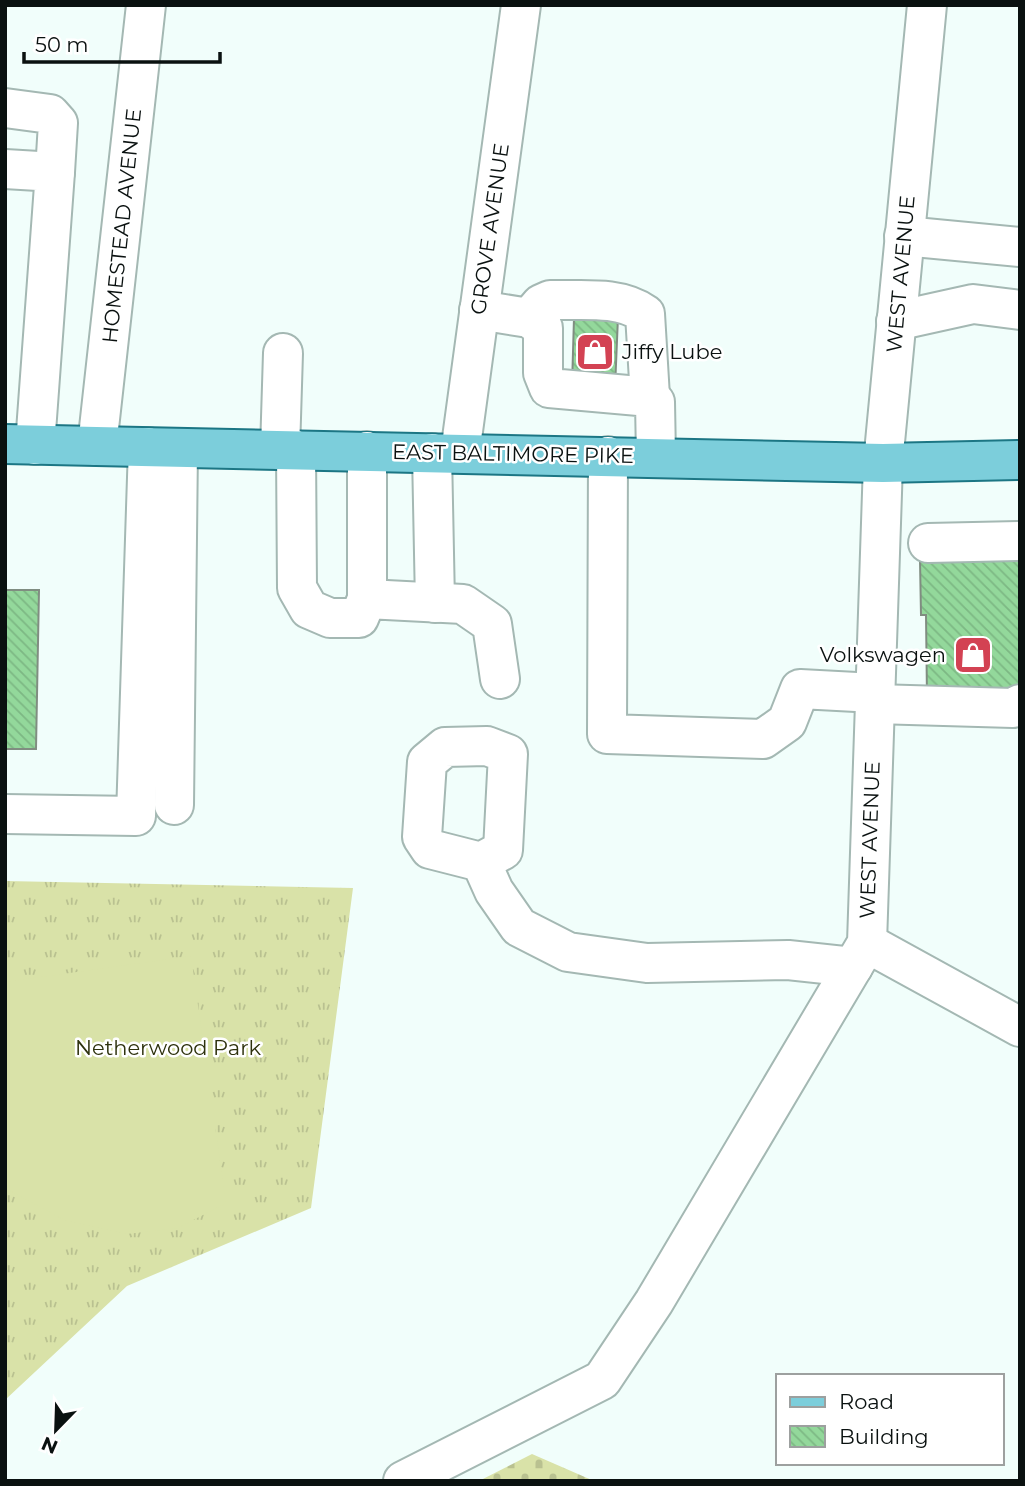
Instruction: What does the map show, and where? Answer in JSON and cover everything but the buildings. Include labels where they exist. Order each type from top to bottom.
[{"type":"main road","name":"EAST BALTIMORE PIKE","points":[[20,445],[883,463],[1020,460]]},
{"type":"street","name":"HOMESTEAD AVENUE","points":[[97,446],[146,5]]},
{"type":"street","name":"GROVE AVENUE","points":[[435,603],[446,453],[479,310],[521,5]]},
{"type":"street","name":"WEST AVENUE","points":[[403,1481],[602,1380],[654,1302],[860,955],[875,698],[883,463],[927,5]]},
{"type":"street","points":[[5,108],[50,114],[58,123],[55,172],[20,445]]},
{"type":"street","points":[[5,169],[55,172]]},
{"type":"street","points":[[904,236],[1020,247]]},
{"type":"street","points":[[529,318],[541,304],[550,300],[616,302],[637,308],[645,314],[650,397]]},
{"type":"street","points":[[896,321],[973,304],[1020,310]]},
{"type":"street","points":[[479,310],[529,318],[543,328],[543,373],[549,388],[650,397],[655,402],[656,457]]},
{"type":"street","points":[[283,353],[297,588],[309,609],[330,618],[359,618],[367,599],[366,452]]},
{"type":"street","points":[[5,814],[136,816],[146,554],[163,447]]},
{"type":"street","points":[[163,447],[174,805]]},
{"type":"street","points":[[608,456],[607,734],[763,739],[787,722],[800,690],[1013,708],[1020,704]]},
{"type":"street","points":[[928,543],[1020,541]]},
{"type":"street","points":[[367,599],[463,604],[492,624],[500,679]]},
{"type":"street","points":[[481,862],[494,891],[519,927],[568,952],[647,963],[789,960],[860,955],[1020,1027]]},
{"type":"green space","name":"Netherwood Park","points":[[5,881],[353,888],[311,1208],[127,1286],[5,1400]]},
{"type":"green space","points":[[191,956],[226,1203],[178,1228],[127,1234],[64,1220],[7,1189],[5,982]]},
{"type":"green space","points":[[532,1454],[594,1481],[479,1481]]},
{"type":"place","name":"Jiffy Lube","points":[[595,352]]},
{"type":"place","name":"Volkswagen","points":[[973,655]]}]
